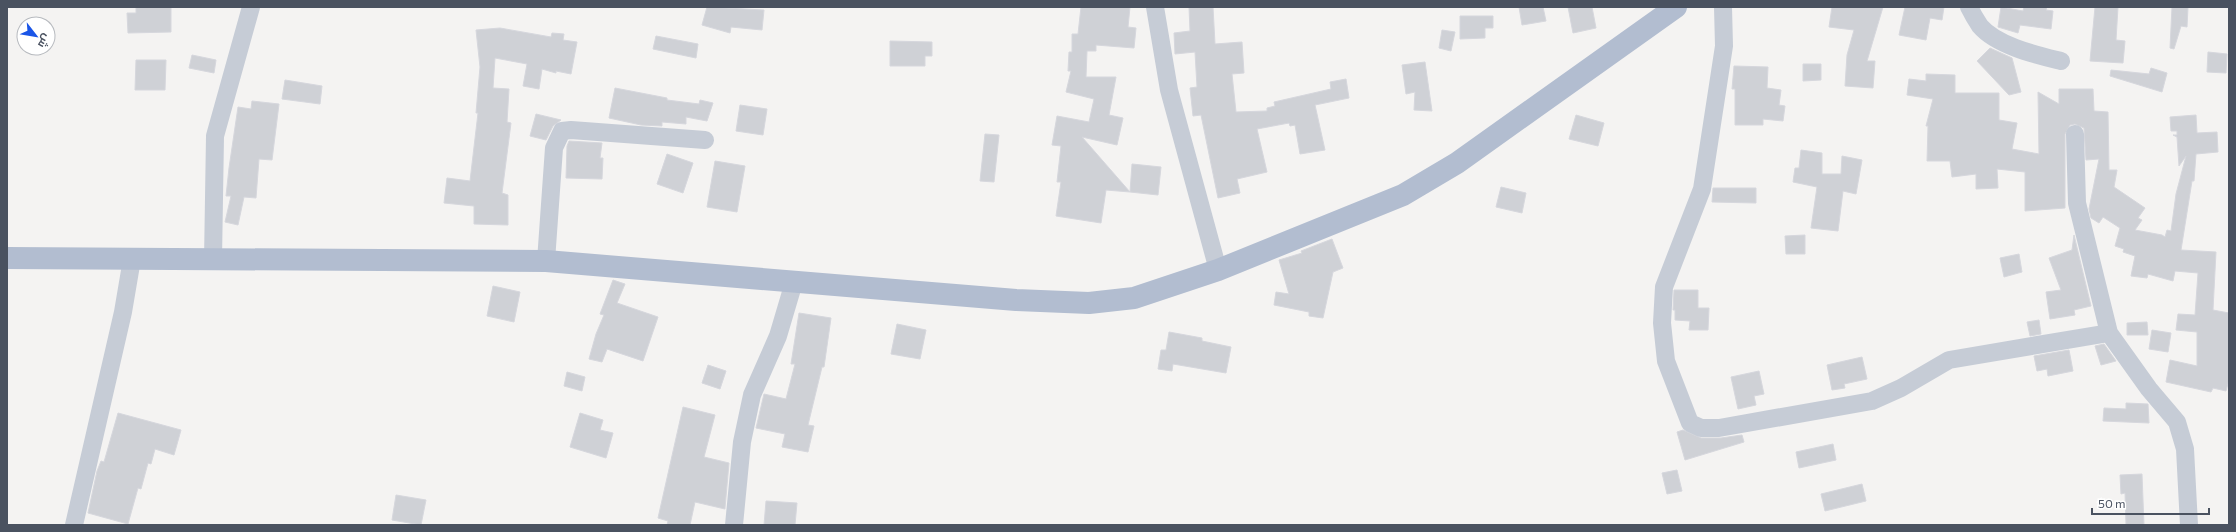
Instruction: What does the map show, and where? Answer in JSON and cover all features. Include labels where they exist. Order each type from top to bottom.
[{"type":"main road","points":[[7,258],[546,261],[1016,300],[1089,303],[1134,298],[1218,270],[1403,195],[1457,162],[1676,7]]},
{"type":"street","points":[[212,260],[214,136],[252,7]]},
{"type":"street","points":[[1155,7],[1169,90],[1218,270]]},
{"type":"street","points":[[1723,7],[1724,46],[1702,189],[1664,286],[1662,323],[1666,361],[1690,423],[1701,428],[1719,428],[1872,401],[1900,388],[1949,360],[2109,333]]},
{"type":"street","points":[[1969,7],[1980,26],[2003,42],[2020,50],[2062,61]]},
{"type":"street","points":[[546,261],[554,148],[562,131],[571,130],[705,140]]},
{"type":"street","points":[[2075,134],[2077,203],[2109,333],[2149,389],[2177,422],[2185,449],[2189,525]]},
{"type":"street","points":[[74,525],[123,312],[132,259]]},
{"type":"street","points":[[734,525],[742,442],[752,395],[778,336],[794,282]]},
{"type":"building","points":[[136,7],[171,7],[171,32],[128,33],[127,13],[136,13]]},
{"type":"building","points":[[707,7],[764,10],[762,30],[731,27],[730,33],[702,25]]},
{"type":"building","points":[[1081,7],[1130,7],[1128,27],[1136,28],[1134,48],[1096,45],[1096,51],[1087,51],[1086,77],[1116,77],[1109,115],[1123,118],[1117,145],[1082,137],[1130,192],[1106,190],[1101,223],[1056,216],[1061,182],[1057,182],[1061,146],[1052,145],[1057,116],[1089,122],[1094,99],[1066,92],[1071,71],[1068,71],[1069,52],[1072,52],[1072,34],[1078,34]]},
{"type":"building","points":[[1189,7],[1213,7],[1215,44],[1242,42],[1244,73],[1232,74],[1236,112],[1267,111],[1267,108],[1275,106],[1274,102],[1331,89],[1330,82],[1346,79],[1349,98],[1315,105],[1325,150],[1300,154],[1295,125],[1290,126],[1289,123],[1257,129],[1267,172],[1237,179],[1240,193],[1218,198],[1201,115],[1193,116],[1190,88],[1197,87],[1195,52],[1175,54],[1174,33],[1190,31]]},
{"type":"building","points":[[1519,7],[1543,7],[1546,21],[1522,25]]},
{"type":"building","points":[[1568,7],[1592,7],[1596,28],[1573,33]]},
{"type":"building","points":[[1832,7],[1883,7],[1867,61],[1875,61],[1873,88],[1845,86],[1847,55],[1854,30],[1829,27]]},
{"type":"building","points":[[1905,7],[1944,7],[1942,20],[1930,18],[1926,40],[1899,35]]},
{"type":"building","points":[[2001,7],[2023,11],[2024,7],[2047,7],[2046,10],[2053,11],[2051,29],[2020,25],[2018,33],[1998,27]]},
{"type":"building","points":[[2095,7],[2118,7],[2116,40],[2125,41],[2123,63],[2090,61]]},
{"type":"building","points":[[2172,7],[2188,7],[2187,27],[2181,26],[2174,49],[2170,48]]},
{"type":"building","points":[[1460,16],[1493,16],[1493,28],[1485,28],[1485,38],[1460,39]]},
{"type":"building","points":[[500,28],[551,37],[552,33],[564,34],[563,40],[577,42],[571,74],[556,71],[556,73],[542,69],[539,89],[523,86],[527,64],[495,58],[493,88],[509,89],[507,122],[511,123],[502,193],[508,195],[508,225],[474,224],[474,206],[444,203],[447,178],[470,181],[478,113],[476,113],[480,67],[476,30]]},
{"type":"building","points":[[1442,30],[1455,32],[1451,51],[1439,48]]},
{"type":"building","points":[[656,36],[698,44],[696,58],[653,49]]},
{"type":"building","points":[[890,41],[932,42],[932,56],[925,56],[925,66],[890,66]]},
{"type":"building","points":[[1990,48],[2012,58],[2021,92],[2009,95],[1977,61]]},
{"type":"building","points":[[2208,52],[2227,54],[2226,73],[2207,72]]},
{"type":"building","points":[[192,55],[216,60],[214,73],[189,68]]},
{"type":"building","points":[[136,60],[166,60],[165,90],[135,90]]},
{"type":"building","points":[[1425,62],[1432,111],[1414,110],[1415,92],[1406,94],[1402,65]]},
{"type":"building","points":[[1803,64],[1821,64],[1821,80],[1803,81]]},
{"type":"building","points":[[1734,66],[1768,67],[1767,88],[1781,90],[1779,105],[1785,106],[1783,121],[1763,119],[1763,125],[1735,125],[1735,89],[1732,89]]},
{"type":"building","points":[[2151,68],[2167,73],[2162,92],[2110,76],[2111,70],[2149,74]]},
{"type":"building","points":[[1926,74],[1955,75],[1955,93],[1999,93],[1999,120],[2017,123],[2012,149],[2039,154],[2038,92],[2059,104],[2059,89],[2093,89],[2094,111],[2108,112],[2109,170],[2117,170],[2114,187],[2145,208],[2138,218],[2142,220],[2135,230],[2162,235],[2165,237],[2167,230],[2171,231],[2176,194],[2186,156],[2179,166],[2177,137],[2173,135],[2177,135],[2177,131],[2171,131],[2170,117],[2196,115],[2197,133],[2217,132],[2218,152],[2196,154],[2194,181],[2192,181],[2181,250],[2216,252],[2213,310],[2229,313],[2229,380],[2226,391],[2213,388],[2211,392],[2166,382],[2170,360],[2197,366],[2197,332],[2176,330],[2178,314],[2195,315],[2198,273],[2175,271],[2173,281],[2148,274],[2147,278],[2131,276],[2135,256],[2123,252],[2124,249],[2115,246],[2120,228],[2103,217],[2099,223],[2091,218],[2089,209],[2099,159],[2086,160],[2084,128],[2075,124],[2070,125],[2065,134],[2065,208],[2025,211],[2025,172],[1997,169],[1998,188],[1976,189],[1976,174],[1952,177],[1950,161],[1927,161],[1928,126],[1926,126],[1933,99],[1907,95],[1909,79],[1926,81]]},
{"type":"building","points":[[285,80],[322,86],[320,104],[282,99]]},
{"type":"building","points":[[615,88],[667,98],[667,100],[699,104],[700,100],[713,103],[707,121],[686,117],[686,124],[662,122],[662,126],[641,125],[609,118]]},
{"type":"building","points":[[252,101],[279,104],[272,160],[259,159],[256,198],[244,197],[238,225],[225,222],[231,196],[226,196],[229,168],[238,107],[251,109]]},
{"type":"building","points":[[740,105],[767,109],[763,135],[736,131]]},
{"type":"building","points":[[536,114],[561,120],[553,126],[546,140],[530,136]]},
{"type":"building","points":[[1576,115],[1604,123],[1598,146],[1569,139]]},
{"type":"building","points":[[985,134],[999,135],[994,182],[980,181]]},
{"type":"building","points":[[569,141],[602,143],[600,158],[603,158],[602,179],[566,178],[567,146]]},
{"type":"building","points":[[1801,150],[1822,153],[1822,174],[1841,174],[1842,156],[1862,160],[1856,194],[1843,191],[1838,231],[1811,228],[1817,187],[1793,182],[1795,168],[1799,168]]},
{"type":"building","points":[[667,154],[693,163],[683,193],[657,184]]},
{"type":"building","points":[[715,161],[745,166],[737,212],[707,207]]},
{"type":"building","points":[[1132,164],[1161,167],[1158,195],[1130,192]]},
{"type":"building","points":[[1501,187],[1526,193],[1522,213],[1496,207]]},
{"type":"building","points":[[1713,188],[1756,188],[1756,203],[1712,202]]},
{"type":"building","points":[[1805,235],[1805,254],[1786,254],[1785,236]]},
{"type":"building","points":[[2074,235],[2091,306],[2074,310],[2075,315],[2050,319],[2046,292],[2061,290],[2049,258],[2072,250]]},
{"type":"building","points":[[1332,239],[1343,268],[1333,272],[1323,318],[1309,316],[1309,312],[1274,305],[1276,292],[1289,294],[1279,260],[1302,253],[1301,251]]},
{"type":"building","points":[[2019,254],[2022,272],[2004,277],[2000,258]]},
{"type":"building","points":[[613,280],[625,284],[617,303],[658,317],[643,361],[607,349],[602,362],[589,359],[596,334],[604,315],[600,314]]},
{"type":"building","points":[[493,286],[520,292],[514,322],[487,316]]},
{"type":"building","points":[[1674,290],[1698,290],[1698,308],[1709,308],[1708,330],[1689,330],[1690,321],[1675,320],[1675,310],[1673,310]]},
{"type":"building","points":[[799,313],[831,318],[824,367],[822,367],[808,425],[814,426],[808,452],[782,447],[785,434],[756,428],[764,394],[786,399],[795,364],[791,364]]},
{"type":"building","points":[[2039,320],[2041,334],[2030,336],[2027,322]]},
{"type":"building","points":[[2147,322],[2148,335],[2127,335],[2127,323]]},
{"type":"building","points":[[897,324],[926,330],[920,359],[891,354]]},
{"type":"building","points":[[2152,330],[2171,333],[2168,352],[2149,349]]},
{"type":"building","points":[[1169,332],[1202,338],[1202,341],[1231,347],[1226,373],[1173,364],[1172,371],[1158,369],[1161,350],[1166,350]]},
{"type":"building","points":[[2104,344],[2116,361],[2101,365],[2095,346]]},
{"type":"building","points":[[2069,350],[2073,371],[2048,376],[2047,369],[2037,371],[2034,356]]},
{"type":"building","points":[[1862,357],[1867,379],[1844,384],[1845,388],[1832,390],[1827,365]]},
{"type":"building","points":[[708,365],[726,371],[720,389],[702,383]]},
{"type":"building","points":[[1759,371],[1764,394],[1754,396],[1756,405],[1738,409],[1731,377]]},
{"type":"building","points":[[567,372],[585,377],[582,391],[564,386]]},
{"type":"building","points":[[2126,403],[2148,404],[2149,423],[2103,421],[2104,408],[2126,409]]},
{"type":"building","points":[[683,407],[715,415],[704,457],[729,463],[725,509],[695,502],[690,525],[667,525],[668,521],[658,518]]},
{"type":"building","points":[[118,413],[181,430],[174,455],[155,449],[151,464],[148,463],[141,489],[138,488],[128,524],[88,513],[97,471],[101,461],[104,462]]},
{"type":"building","points":[[580,413],[603,420],[600,430],[613,433],[606,458],[570,447]]},
{"type":"building","points":[[1683,430],[1701,438],[1721,438],[1742,435],[1744,442],[1685,460],[1677,432]]},
{"type":"building","points":[[1833,444],[1836,460],[1799,468],[1796,452]]},
{"type":"building","points":[[1677,470],[1682,491],[1667,494],[1662,473]]},
{"type":"building","points":[[2142,474],[2144,525],[2126,525],[2125,493],[2121,494],[2120,475]]},
{"type":"building","points":[[1862,484],[1866,501],[1825,511],[1821,494]]},
{"type":"building","points":[[396,495],[426,500],[421,525],[392,520]]},
{"type":"building","points":[[766,501],[797,503],[795,525],[764,525]]}]
